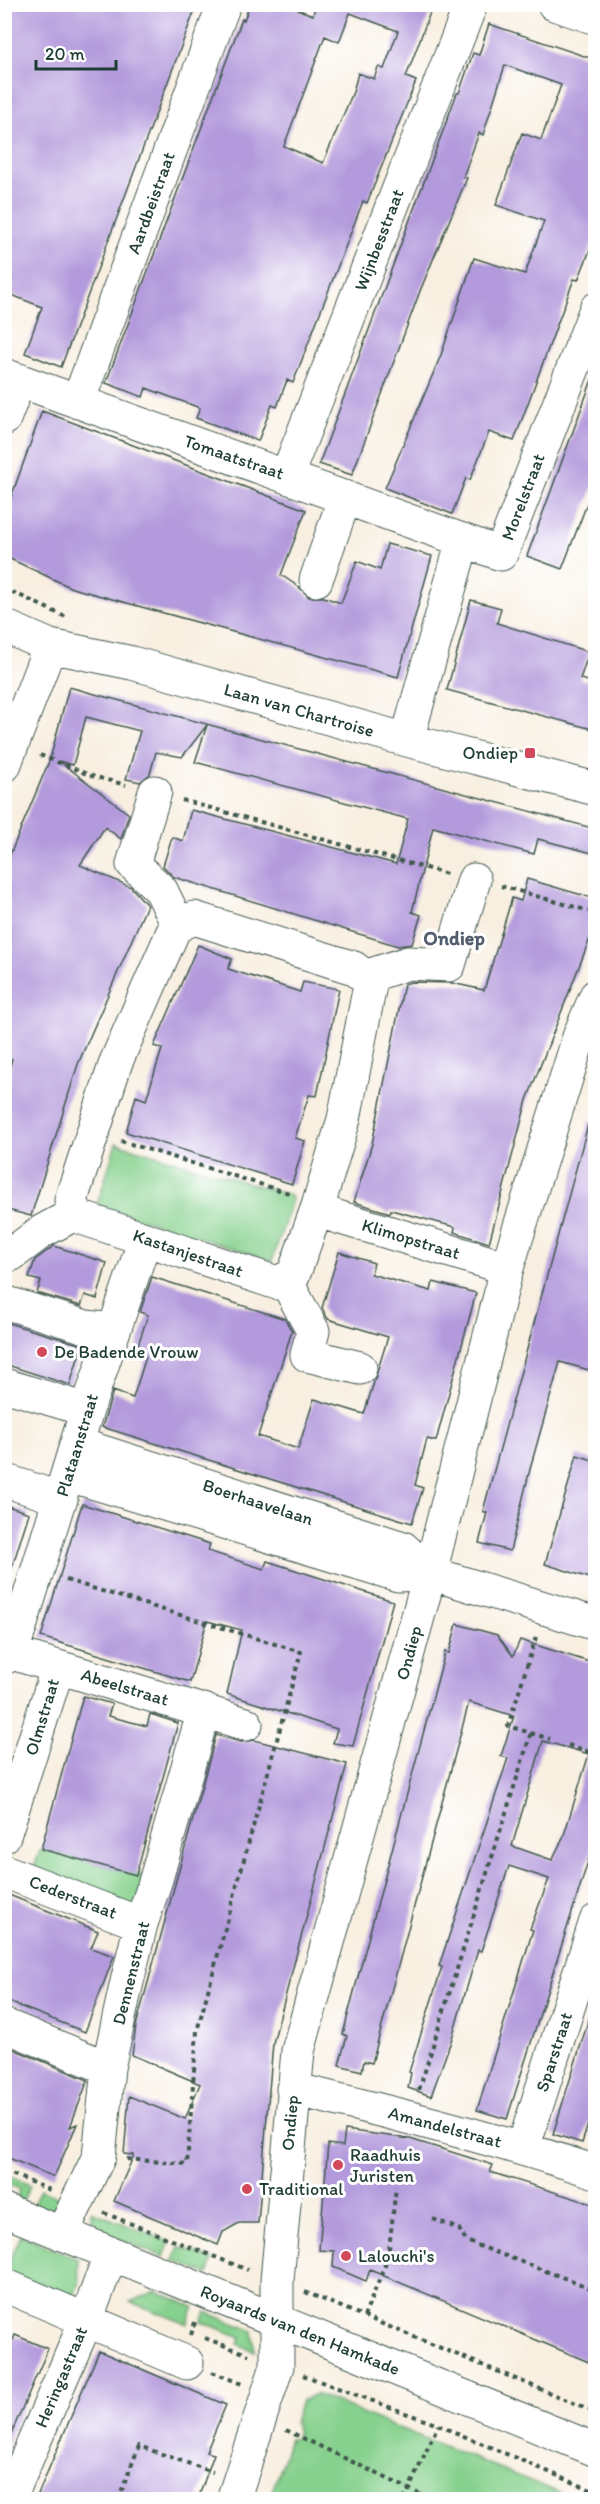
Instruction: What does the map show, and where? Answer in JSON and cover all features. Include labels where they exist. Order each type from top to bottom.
[{"type":"street","name":"Aardbeistraat","points":[[78,402],[224,4]]},
{"type":"street","name":"Wijnbesstraat","points":[[287,475],[471,4]]},
{"type":"street","points":[[554,4],[596,18]]},
{"type":"street","name":"Morelstraat","points":[[463,540],[501,554],[596,309]]},
{"type":"street","name":"Tomaatstraat","points":[[12,378],[463,540]]},
{"type":"street","points":[[4,419],[12,378]]},
{"type":"street","points":[[316,580],[345,497]]},
{"type":"street","points":[[408,740],[463,540]]},
{"type":"street","name":"Laan van Chartroise","points":[[4,626],[50,646],[132,663],[408,740],[596,789]]},
{"type":"street","points":[[9,755],[50,646]]},
{"type":"street","points":[[155,792],[134,864],[161,890],[178,925]]},
{"type":"street","points":[[365,977],[408,963],[448,965],[474,880]]},
{"type":"street","points":[[4,1252],[12,1254],[41,1232],[76,1213],[71,1200],[116,1062],[175,927],[194,918],[354,968],[365,977],[370,985],[344,1119],[318,1206],[293,1276],[285,1279],[313,1331],[307,1355],[360,1368]]},
{"type":"street","name":"Ondiep","points":[[269,2392],[298,2051],[430,1574],[507,1268],[580,1034],[594,1001]]},
{"type":"street","name":"Klimopstraat","points":[[318,1206],[332,1215],[507,1268]]},
{"type":"street","name":"Kastanjestraat","points":[[76,1213],[82,1218],[277,1283],[285,1279]]},
{"type":"street","name":"Plataanstraat","points":[[8,1656],[38,1571],[87,1410],[145,1239]]},
{"type":"street","points":[[4,1302],[86,1327],[114,1330]]},
{"type":"street","points":[[4,1384],[87,1410]]},
{"type":"street","name":"Boerhaavelaan","points":[[77,1444],[403,1548],[430,1574]]},
{"type":"street","name":"Boerhaavelaan","points":[[4,1480],[65,1487],[398,1575],[430,1574],[596,1624]]},
{"type":"street","name":"Abeelstraat","points":[[8,1656],[58,1667],[246,1724]]},
{"type":"street","name":"Olmstraat","points":[[4,1836],[58,1667]]},
{"type":"street","name":"Dennenstraat","points":[[62,2234],[99,2156],[108,2068],[141,1924],[204,1710]]},
{"type":"street","name":"Cederstraat","points":[[4,1871],[141,1924]]},
{"type":"street","name":"Sparstraat","points":[[523,2148],[596,1921]]},
{"type":"street","points":[[4,2025],[108,2068]]},
{"type":"street","name":"Amandelstraat","points":[[293,2090],[411,2117],[523,2148],[596,2172]]},
{"type":"street","name":"Royaards van den Hamkade","points":[[4,2210],[596,2450]]},
{"type":"street","name":"Heringastraat","points":[[9,2499],[86,2321],[111,2253]]},
{"type":"street","points":[[4,2285],[86,2321],[189,2348]]},
{"type":"street","points":[[236,2490],[269,2392]]},
{"type":"path","points":[[9,755],[155,792],[596,913]]},
{"type":"path","points":[[92,1132],[300,1197],[318,1206]]},
{"type":"path","points":[[38,1571],[301,1652],[197,2031],[187,2164],[99,2156]]},
{"type":"path","points":[[545,1608],[508,1726],[550,1739]]},
{"type":"path","points":[[411,2117],[531,1733]]},
{"type":"path","points":[[568,1745],[596,1754]]},
{"type":"path","points":[[364,2317],[388,2258],[396,2187]]},
{"type":"path","points":[[433,2219],[459,2229],[466,2241],[596,2290]]},
{"type":"path","points":[[189,2348],[207,2293]]},
{"type":"path","points":[[180,2329],[189,2348],[269,2392],[408,2488],[432,2499]]},
{"type":"path","points":[[189,2348],[269,2392],[438,2425],[596,2492]]},
{"type":"path","points":[[404,2499],[438,2425]]},
{"type":"path","points":[[118,2499],[139,2446],[236,2490]]},
{"type":"green space","points":[[116,1143],[289,1195],[292,1200],[272,1261],[97,1205]]},
{"type":"green space","points":[[41,1849],[156,1879],[141,1924],[28,1880]]},
{"type":"green space","points":[[4,2174],[30,2185],[23,2201],[17,2197],[19,2189],[5,2183]]},
{"type":"green space","points":[[40,2189],[66,2201],[54,2214],[33,2205]]},
{"type":"green space","points":[[91,2211],[170,2242],[164,2257],[94,2230]]},
{"type":"green space","points":[[21,2235],[78,2259],[79,2283],[73,2298],[5,2273]]},
{"type":"green space","points":[[179,2246],[213,2260],[208,2274],[173,2261]]},
{"type":"green space","points":[[156,2291],[194,2307],[187,2324],[130,2302]]},
{"type":"green space","points":[[206,2312],[253,2331],[255,2351],[238,2344],[241,2337],[202,2322]]},
{"type":"green space","points":[[316,2394],[575,2499],[269,2499],[290,2439],[295,2438],[297,2433],[294,2423],[301,2400]]},
{"type":"building","points":[[4,4],[197,4],[61,367],[25,353],[42,307],[4,292]]},
{"type":"building","points":[[250,4],[282,4],[313,15],[316,4],[416,4],[431,10],[406,77],[416,81],[367,203],[363,201],[293,383],[287,380],[277,407],[272,405],[258,441],[196,418],[200,408],[146,388],[143,397],[106,383],[242,19],[244,20]],"holes":[[[350,13],[398,31],[384,69],[378,67],[374,79],[358,73],[353,92],[323,163],[284,146],[325,36],[339,42]]]},
{"type":"building","points":[[489,24],[596,60],[596,235],[578,280],[574,279],[514,441],[489,432],[470,480],[466,478],[452,514],[385,488],[441,355],[474,258],[525,274],[544,221],[496,205],[522,133],[541,140],[561,85],[505,65],[483,135],[479,133],[463,177],[467,178],[420,291],[352,475],[319,464],[457,93],[459,93],[473,53],[479,55]]},
{"type":"building","points":[[593,377],[596,378],[596,480],[562,569],[527,556]]},
{"type":"building","points":[[42,411],[306,510],[281,575],[309,597],[324,597],[341,603],[357,561],[380,570],[387,544],[432,556],[398,677],[72,588],[4,556],[4,517]]},
{"type":"building","points":[[471,600],[501,608],[497,623],[589,652],[580,679],[596,683],[596,730],[447,690]]},
{"type":"building","points":[[69,687],[596,829],[596,854],[538,839],[534,854],[433,827],[412,912],[421,915],[412,944],[398,946],[174,877],[163,866],[172,837],[183,841],[191,810],[396,864],[408,819],[195,762],[207,725],[182,757],[156,752],[150,774],[140,782],[126,779],[140,731],[86,717],[73,765],[59,761],[129,814],[121,839],[105,827],[80,865],[131,887],[147,905],[78,1064],[31,1216],[4,1209],[4,1090],[12,1059],[4,1057],[4,1023],[8,1006],[4,1005],[4,869],[50,759]]},
{"type":"building","points":[[527,879],[596,899],[596,923],[527,1100],[489,1243],[454,1232],[455,1227],[391,1210],[390,1213],[354,1202],[372,1144],[404,984],[411,982],[452,983],[484,990],[512,898],[521,901]]},
{"type":"building","points":[[198,945],[232,959],[228,969],[300,992],[303,982],[339,989],[317,1096],[309,1095],[295,1138],[305,1141],[292,1184],[126,1132],[136,1096],[146,1100],[162,1049],[154,1046]]},
{"type":"building","points":[[589,1121],[596,1122],[596,1372],[560,1362],[510,1551],[479,1543],[487,1513],[483,1511]]},
{"type":"building","points":[[54,1246],[107,1263],[97,1299],[85,1295],[81,1306],[37,1293],[41,1281],[29,1278],[35,1260]]},
{"type":"building","points":[[339,1252],[374,1263],[371,1274],[431,1291],[433,1282],[476,1293],[436,1441],[427,1439],[415,1485],[423,1488],[412,1523],[102,1427],[113,1391],[133,1398],[146,1357],[135,1354],[148,1315],[140,1312],[152,1277],[285,1319],[292,1331],[258,1436],[298,1449],[314,1399],[364,1414],[388,1337],[328,1319],[322,1308]]},
{"type":"building","name":"De Badende Vrouw","points":[[4,1322],[82,1345],[70,1385],[4,1364]]},
{"type":"building","points":[[577,1455],[596,1461],[596,1580],[545,1564]]},
{"type":"building","points":[[82,1504],[210,1544],[208,1551],[264,1569],[267,1561],[393,1601],[353,1746],[333,1743],[337,1729],[227,1694],[242,1630],[207,1621],[190,1682],[41,1637]]},
{"type":"building","points":[[4,1505],[29,1513],[9,1577],[4,1576]]},
{"type":"building","points":[[457,1624],[497,1635],[513,1656],[520,1640],[596,1664],[596,1836],[507,2119],[477,2110],[533,1930],[530,1929],[549,1879],[509,1866],[481,1951],[478,1950],[451,2041],[431,2096],[408,2088],[411,2073],[409,2072],[442,1967],[439,1966],[508,1758],[501,1756],[514,1716],[469,1702],[372,2063],[364,2061],[362,2071],[339,2065],[347,2036],[343,2034],[351,2003],[445,1652],[449,1653]],"holes":[[[543,1741],[589,1754],[563,1838],[552,1860],[512,1846]]]},
{"type":"building","points":[[83,1696],[112,1704],[108,1716],[147,1726],[150,1714],[178,1723],[136,1875],[41,1849]]},
{"type":"building","points":[[216,1735],[241,1742],[254,1740],[347,1764],[273,2043],[258,2223],[239,2223],[223,2232],[218,2245],[114,2201],[134,2155],[124,2154],[129,2096],[185,2119],[200,2084],[132,2055],[136,2026]]},
{"type":"building","points":[[4,1893],[98,1931],[91,1948],[114,1956],[85,2032],[4,2000]]},
{"type":"building","points":[[591,2012],[596,2013],[596,2099],[582,2143],[553,2134]]},
{"type":"building","points":[[4,2045],[88,2080],[70,2127],[77,2124],[54,2177],[4,2156]]},
{"type":"building","points":[[345,2130],[410,2139],[493,2165],[490,2172],[596,2205],[596,2365],[370,2270],[366,2281],[333,2267],[334,2251],[319,2250],[328,2144],[343,2146]]},
{"type":"building","points":[[15,2335],[48,2349],[4,2450],[4,2336],[13,2340]]},
{"type":"building","points":[[99,2351],[226,2405],[206,2452],[214,2454],[198,2499],[36,2499]]},
{"type":"place","name":"Ondiep","points":[[530,753]]},
{"type":"place","name":"De Badende Vrouw","points":[[42,1352]]},
{"type":"place","name":"Raadhuis Juristen","points":[[338,2165]]},
{"type":"place","name":"Traditional","points":[[247,2189]]},
{"type":"place","name":"Lalouchi's","points":[[346,2256]]},
{"type":"district","name":"Ondiep","points":[[454,938]]}]
